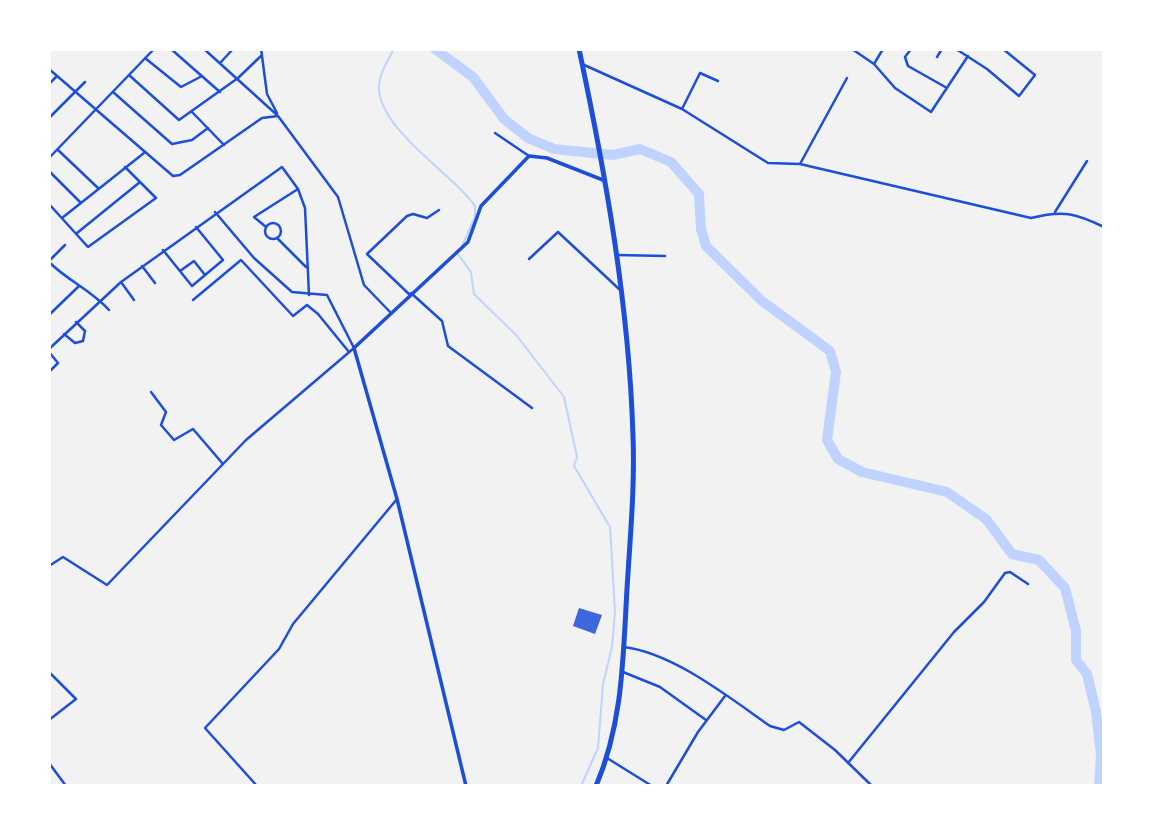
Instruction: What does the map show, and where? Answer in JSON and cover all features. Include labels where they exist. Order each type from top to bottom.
[{"type":"highway","points":[[579,49],[622,290],[633,438],[618,718],[596,786]]},
{"type":"street","points":[[49,159],[154,49]]},
{"type":"street","points":[[171,49],[220,92]]},
{"type":"street","points":[[204,49],[278,116],[338,197],[364,285],[391,313]]},
{"type":"street","points":[[220,63],[233,49]]},
{"type":"street","points":[[261,49],[267,94],[278,116]]},
{"type":"street","points":[[852,49],[874,64],[895,88],[931,112],[968,56]]},
{"type":"street","points":[[874,64],[883,49]]},
{"type":"street","points":[[911,49],[905,57],[908,66],[947,88]]},
{"type":"street","points":[[937,57],[942,49]]},
{"type":"street","points":[[956,49],[1018,96],[1035,75],[1003,49]]},
{"type":"street","points":[[129,75],[179,120],[238,78],[262,55]]},
{"type":"street","points":[[145,58],[181,87],[202,76]]},
{"type":"street","points":[[582,64],[682,109],[768,163],[800,164],[1012,215],[1031,218],[1055,212],[1078,214],[1104,227]]},
{"type":"street","points":[[49,69],[144,152],[176,176],[225,146],[262,118],[278,116]]},
{"type":"street","points":[[682,109],[701,73],[718,81]]},
{"type":"street","points":[[49,84],[57,76]]},
{"type":"street","points":[[800,164],[847,78]]},
{"type":"street","points":[[49,118],[85,82]]},
{"type":"street","points":[[113,92],[172,144],[192,140],[208,128]]},
{"type":"street","points":[[192,112],[225,146]]},
{"type":"street","points":[[495,133],[529,156],[547,158],[602,177]]},
{"type":"street","points":[[58,150],[99,188]]},
{"type":"street","points":[[62,218],[144,152]]},
{"type":"street","points":[[49,566],[63,557],[107,584],[279,409],[354,348],[468,242],[481,206],[529,156]]},
{"type":"street","points":[[1055,212],[1087,161]]},
{"type":"street","points":[[49,204],[88,247],[156,198],[125,167]]},
{"type":"street","points":[[49,372],[58,363],[49,351],[100,299],[195,226],[282,167],[298,189],[305,208],[309,295]]},
{"type":"street","points":[[49,171],[81,203]]},
{"type":"street","points":[[76,234],[140,182]]},
{"type":"street","points":[[298,189],[254,217],[266,227],[267,237],[277,238],[306,267]]},
{"type":"street","points":[[439,210],[427,218],[413,214],[407,216],[367,254],[442,321],[447,346],[532,408]]},
{"type":"street","points":[[215,212],[254,258],[292,292],[327,295],[354,348],[397,499],[466,786]]},
{"type":"street","points":[[266,227],[273,223],[278,225],[281,232],[277,238]]},
{"type":"street","points":[[163,250],[192,286],[223,258],[195,226]]},
{"type":"street","points":[[529,258],[558,232],[622,290]]},
{"type":"street","points":[[65,244],[49,261],[67,279],[100,299],[109,310]]},
{"type":"street","points":[[617,255],[665,256]]},
{"type":"street","points":[[193,300],[241,260],[293,316],[307,305],[318,314],[349,352]]},
{"type":"street","points":[[180,271],[194,261],[205,275]]},
{"type":"street","points":[[142,267],[155,283]]},
{"type":"street","points":[[121,282],[134,300]]},
{"type":"street","points":[[49,315],[79,286]]},
{"type":"street","points":[[64,333],[75,343],[82,341],[85,331],[76,322]]},
{"type":"street","points":[[152,392],[166,412],[161,425],[170,437],[174,440],[193,429],[223,464]]},
{"type":"street","points":[[257,786],[205,728],[278,649],[293,624],[397,499]]},
{"type":"street","points":[[848,762],[954,632],[984,601],[1004,573],[1010,572],[1028,584]]},
{"type":"street","points":[[623,647],[637,649],[666,660],[771,726],[784,730],[799,722],[848,762],[872,786]]},
{"type":"street","points":[[49,672],[76,699],[49,720]]},
{"type":"street","points":[[622,672],[660,687],[706,720]]},
{"type":"street","points":[[666,786],[706,720],[725,696]]},
{"type":"street","points":[[607,758],[652,786]]},
{"type":"street","points":[[49,762],[66,786]]},
{"type":"building","points":[[579,608],[602,615],[595,634],[573,626]]},
{"type":"waterway","points":[[394,49],[381,75],[380,96],[387,113],[399,130],[475,206],[475,217],[462,246]]},
{"type":"waterway","points":[[435,49],[473,77],[504,119],[528,138],[554,149],[613,155],[640,149],[671,162],[699,194],[701,229],[706,246],[762,301],[830,351],[836,372],[827,440],[838,459],[862,472],[947,492],[986,519],[1012,554],[1039,560],[1065,588],[1076,631],[1076,660],[1087,674],[1096,712],[1101,755],[1099,786]]},
{"type":"waterway","points":[[458,254],[471,272],[474,294],[517,336],[564,397],[577,457],[574,466],[610,527],[615,612],[612,647],[603,684],[598,748],[581,786]]}]
